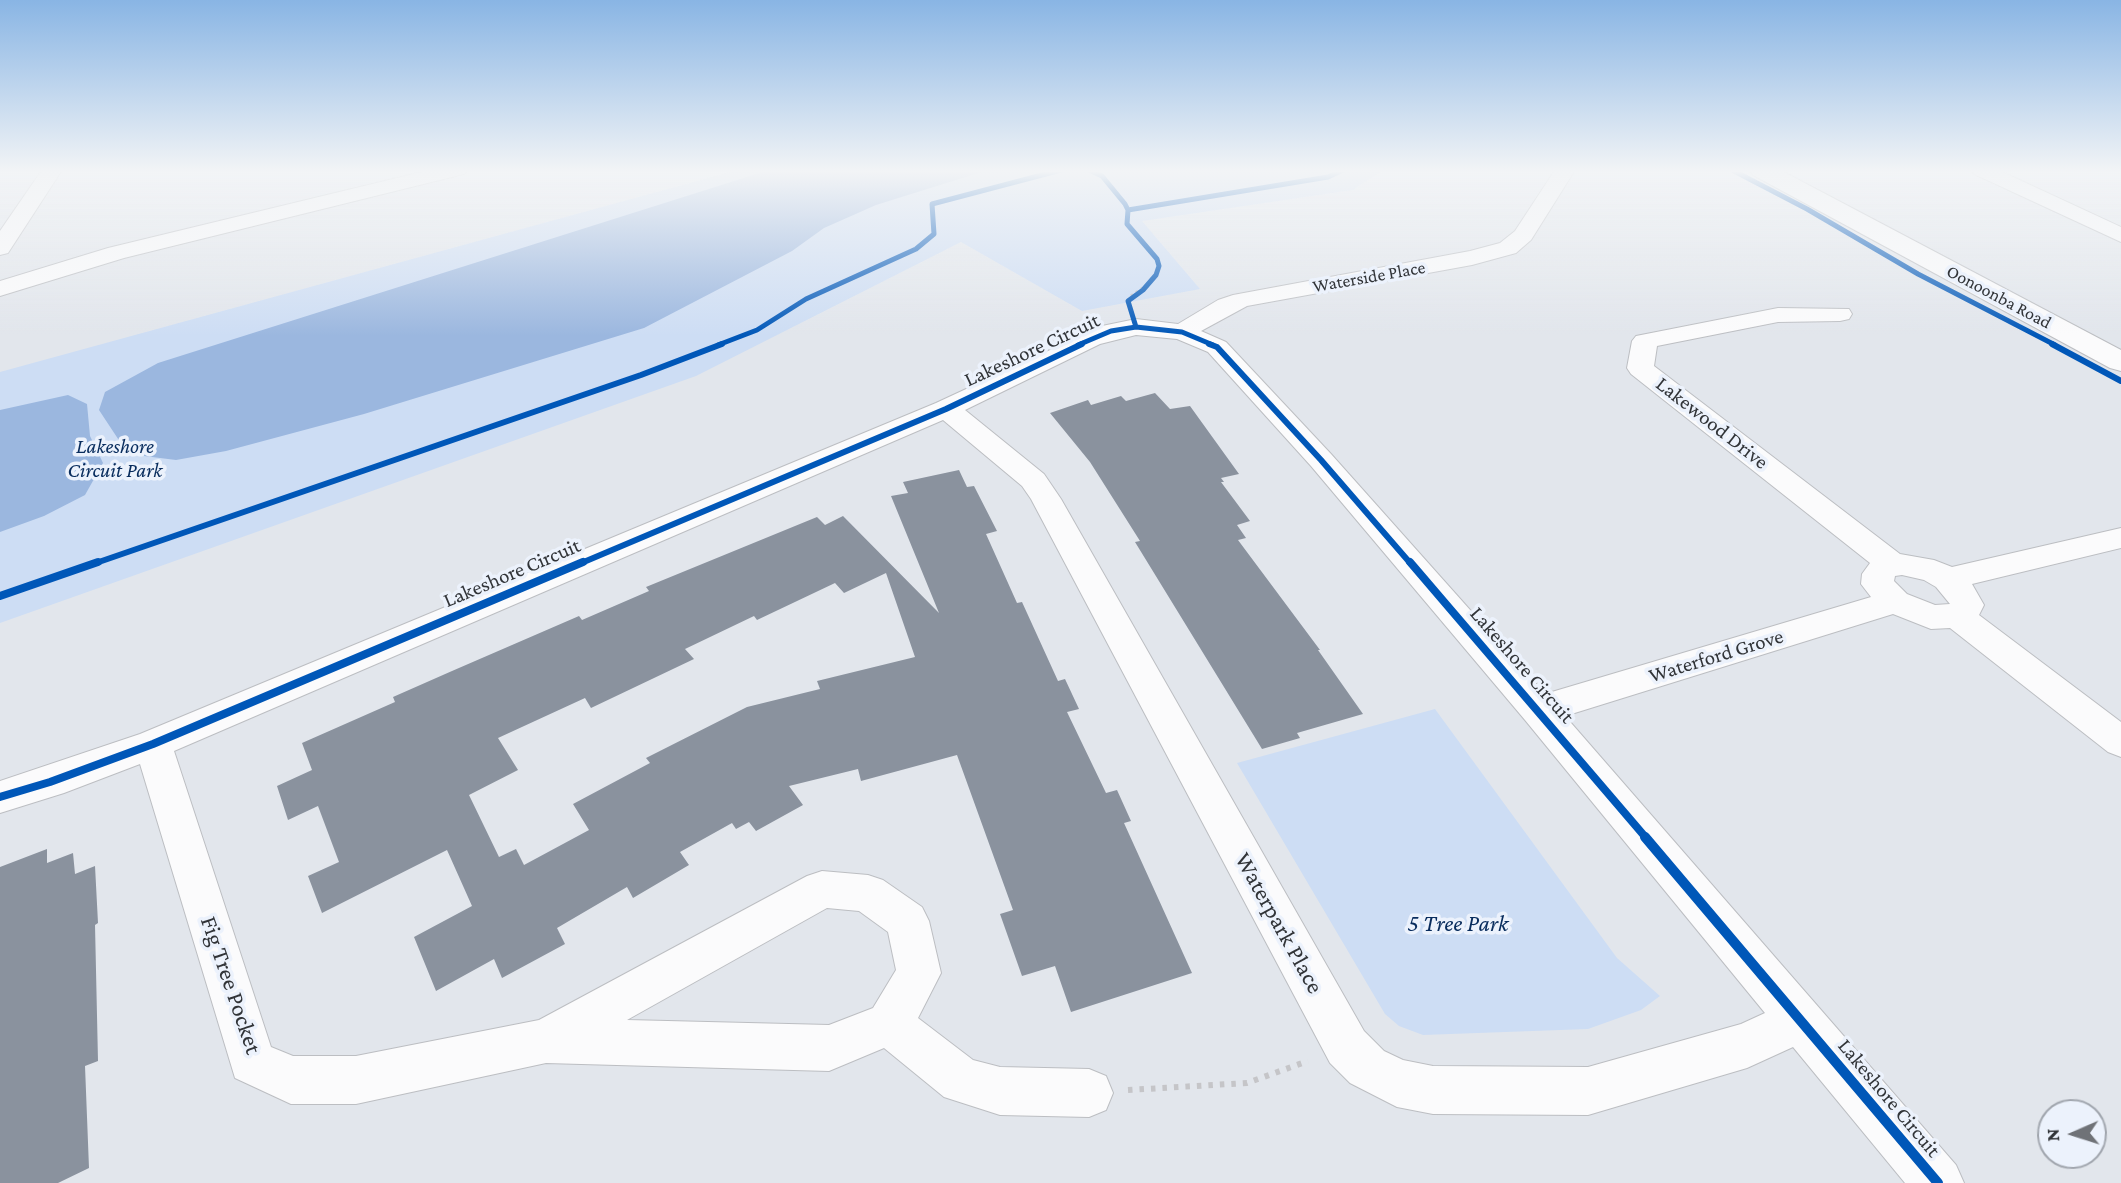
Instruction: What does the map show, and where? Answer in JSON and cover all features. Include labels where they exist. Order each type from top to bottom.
[{"type":"street","points":[[0,248],[15,225]]},
{"type":"street","points":[[0,289],[116,253],[230,225]]},
{"type":"street","name":"Waterside Place","points":[[1182,332],[1227,305],[1242,300],[1472,258],[1508,248],[1524,235],[1530,225]]},
{"type":"street","name":"Oonoonba Road","points":[[1864,225],[2121,362]]},
{"type":"street","points":[[2102,225],[2121,234]]},
{"type":"street","name":"Oonoonba Road","points":[[1877,232],[2069,312],[2121,339]]},
{"type":"street","name":"Lakewood Drive","points":[[1840,314],[1778,315],[1646,341],[1640,368],[1894,565]]},
{"type":"street","name":"Lakeshore Circuit","points":[[0,797],[50,782],[153,744],[946,409],[1111,331],[1136,327],[1182,332],[1217,347],[1321,460],[1538,710],[1938,1183]]},
{"type":"street","name":"Waterpark Place","points":[[946,409],[1033,480],[1046,499],[1347,1046],[1367,1067],[1397,1083],[1421,1088],[1588,1091],[1747,1045],[1800,1020]]},
{"type":"street","points":[[1948,579],[2121,538]]},
{"type":"street","points":[[1957,616],[1967,605],[1964,596],[1948,579],[1917,566],[1894,565],[1878,574],[1878,584],[1895,602],[1931,617],[1957,616],[2121,742]]},
{"type":"street","name":"Waterford Grove","points":[[1538,710],[1895,602]]},
{"type":"street","name":"Fig Tree Pocket","points":[[153,744],[252,1062],[291,1080],[356,1080],[546,1041],[829,1048],[889,1024],[919,973],[907,921],[868,892],[822,889],[546,1041]]},
{"type":"street","points":[[889,1024],[961,1080],[1000,1091],[1089,1093]]},
{"type":"path","points":[[0,596],[641,375],[757,330],[806,299],[916,249],[934,234],[933,225]]},
{"type":"path","points":[[1128,225],[1153,252],[1159,266],[1151,282],[1129,298],[1136,327]]},
{"type":"path","points":[[1089,1093],[1247,1083],[1347,1046]]},
{"type":"green space","name":"Lakeshore Circuit Park","points":[[536,225],[1146,225],[1200,289],[1082,311],[961,242],[696,376],[0,623],[0,372]]},
{"type":"green space","name":"5 Tree Park","points":[[1435,709],[1617,958],[1660,996],[1641,1010],[1588,1029],[1423,1035],[1399,1026],[1385,1014],[1237,763]]},
{"type":"water","points":[[594,225],[830,225],[792,251],[644,328],[364,414],[226,451],[176,460],[128,454],[99,410],[105,392],[158,363]]},
{"type":"water","points":[[68,395],[87,404],[90,436],[103,463],[85,495],[44,516],[0,532],[0,410]]},
{"type":"building","points":[[1155,393],[1170,409],[1190,406],[1239,474],[1221,478],[1224,482],[1221,482],[1250,521],[1237,525],[1246,538],[1238,540],[1320,650],[1363,714],[1297,733],[1300,738],[1262,749],[1135,542],[1140,541],[1090,462],[1050,413],[1088,400],[1091,405],[1121,396],[1126,401]]},
{"type":"building","points":[[959,470],[967,487],[974,486],[997,531],[986,534],[1017,603],[1022,602],[1058,681],[1065,679],[1079,709],[1067,712],[1106,793],[1117,790],[1131,821],[1124,823],[1192,973],[1071,1012],[1055,966],[1022,976],[1000,914],[1013,910],[957,755],[861,781],[858,769],[789,786],[803,805],[756,831],[749,822],[736,829],[732,823],[680,852],[689,865],[633,898],[627,887],[557,928],[565,944],[502,978],[494,959],[436,991],[414,937],[472,906],[447,850],[322,913],[308,876],[339,862],[318,806],[288,820],[277,786],[312,770],[302,743],[395,702],[393,697],[452,671],[579,616],[582,620],[649,591],[646,587],[817,517],[825,525],[843,516],[939,613],[891,496],[908,493],[903,482]],"holes":[[[886,573],[915,657],[817,681],[820,689],[747,707],[646,758],[650,763],[573,804],[589,830],[524,865],[516,849],[499,857],[469,795],[518,770],[498,738],[585,698],[591,708],[694,659],[685,649],[754,616],[757,620],[835,583],[844,593]]]},
{"type":"building","points":[[47,849],[47,863],[73,853],[75,874],[95,866],[98,923],[95,925],[98,1061],[85,1066],[89,1168],[58,1183],[0,1183],[0,867]]},
{"type":"cycle path","points":[[0,596],[641,375],[757,330],[806,299],[916,249],[934,234],[933,225]]},
{"type":"cycle path","points":[[1128,225],[1157,259],[1159,266],[1156,275],[1143,290],[1128,301],[1136,327]]},
{"type":"cycle path","points":[[1835,225],[1918,274],[2121,381]]},
{"type":"cycle path","points":[[0,797],[50,782],[153,744],[946,409],[1111,331],[1136,327],[1182,332],[1217,347],[1321,460],[1538,710],[1938,1183]]}]
